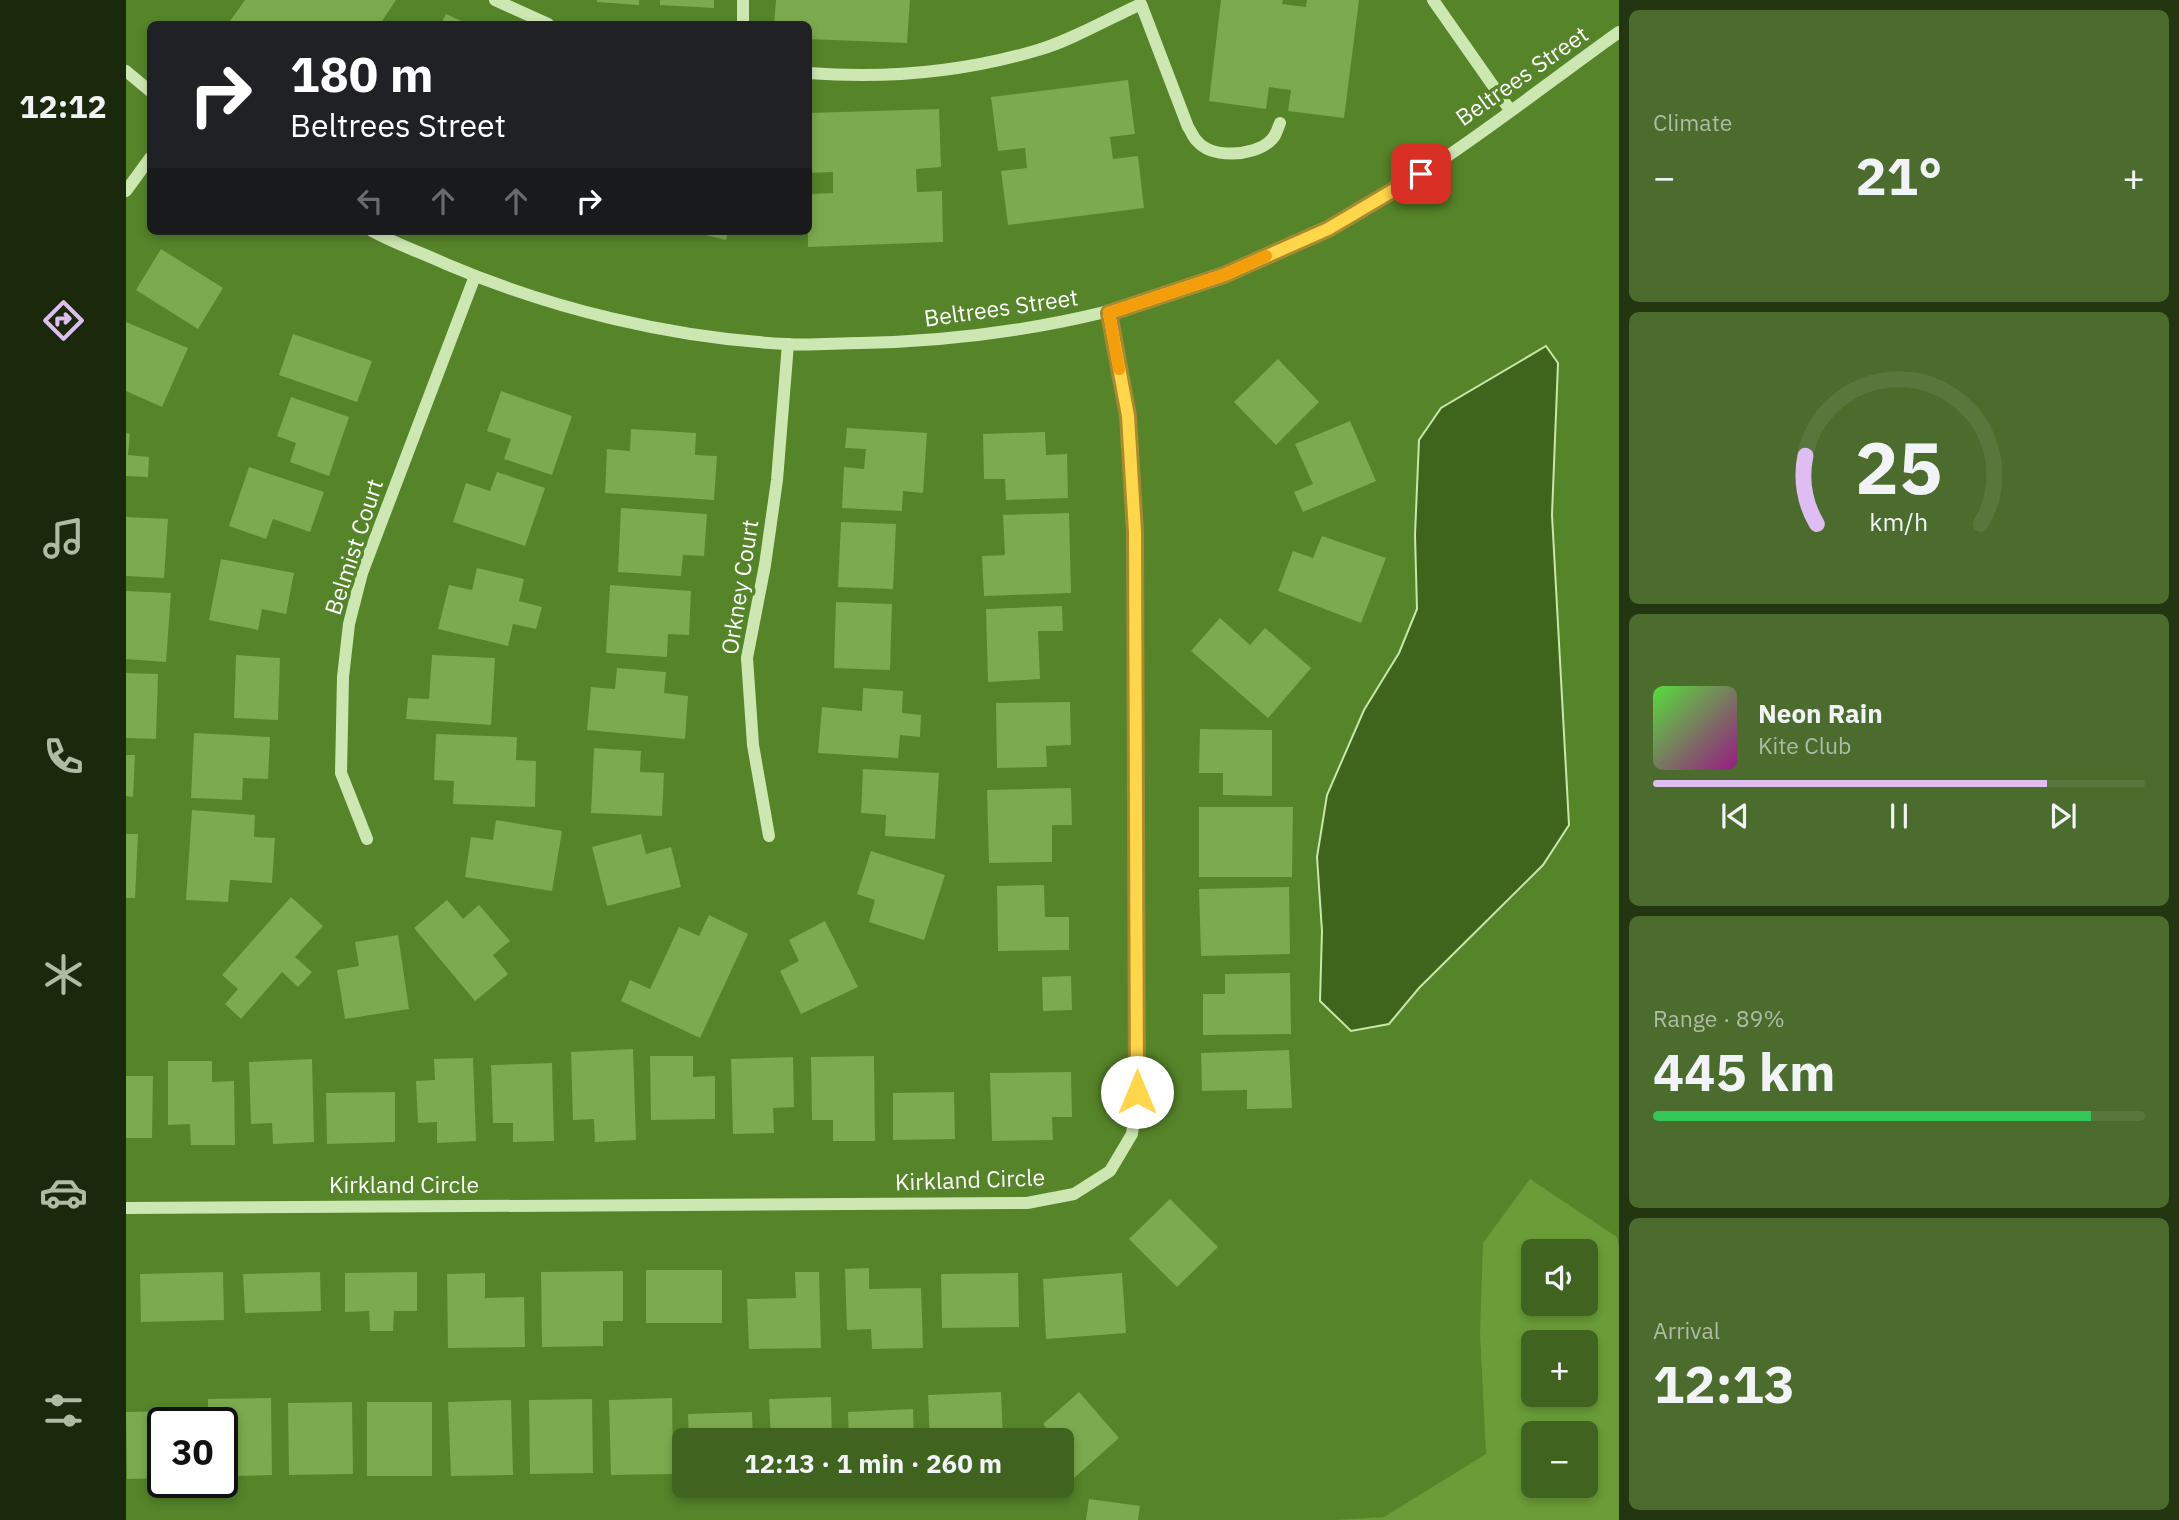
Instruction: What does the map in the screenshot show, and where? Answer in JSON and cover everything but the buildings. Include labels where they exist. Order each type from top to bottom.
[{"type":"street","points":[[495,0],[541,21]]},
{"type":"street","points":[[743,0],[743,21]]},
{"type":"street","points":[[1433,0],[1510,110]]},
{"type":"street","points":[[812,73],[855,77],[950,70],[1039,50],[1141,4],[1188,127],[1197,142],[1210,150],[1225,153],[1254,152],[1268,144],[1275,136],[1280,123]]},
{"type":"street","name":"Beltrees Street","points":[[381,235],[475,276],[548,301],[624,321],[707,336],[788,344],[908,342],[1021,330],[1109,313],[1224,275],[1328,229],[1421,174],[1619,32]]},
{"type":"street","points":[[126,71],[147,88]]},
{"type":"street","points":[[126,191],[147,162]]},
{"type":"street","name":"Belmist Court","points":[[367,839],[341,773],[342,677],[349,624],[362,573],[475,276]]},
{"type":"street","name":"Kirkland Circle","points":[[126,1208],[1027,1203],[1074,1194],[1110,1171],[1132,1134],[1137,1079],[1135,532],[1128,416],[1109,313]]},
{"type":"street","name":"Orkney Court","points":[[769,836],[752,745],[747,658],[765,565],[777,480],[788,344]]},
{"type":"shaded area","points":[[1546,346],[1558,363],[1552,515],[1569,825],[1543,865],[1419,988],[1389,1024],[1351,1031],[1320,1001],[1322,931],[1317,857],[1327,795],[1364,710],[1399,653],[1417,609],[1415,535],[1419,440],[1441,408]]},
{"type":"shaded area","points":[[1530,1179],[1617,1237],[1619,1520],[1336,1520],[1384,1517],[1486,1454],[1480,1332],[1483,1243]]},
{"type":"slow traffic","points":[[1119,369],[1109,313],[1224,275],[1266,256]]},
{"type":"route","points":[[1137,1092],[1135,532],[1128,416],[1109,313],[1224,275],[1328,229],[1421,174]]}]
